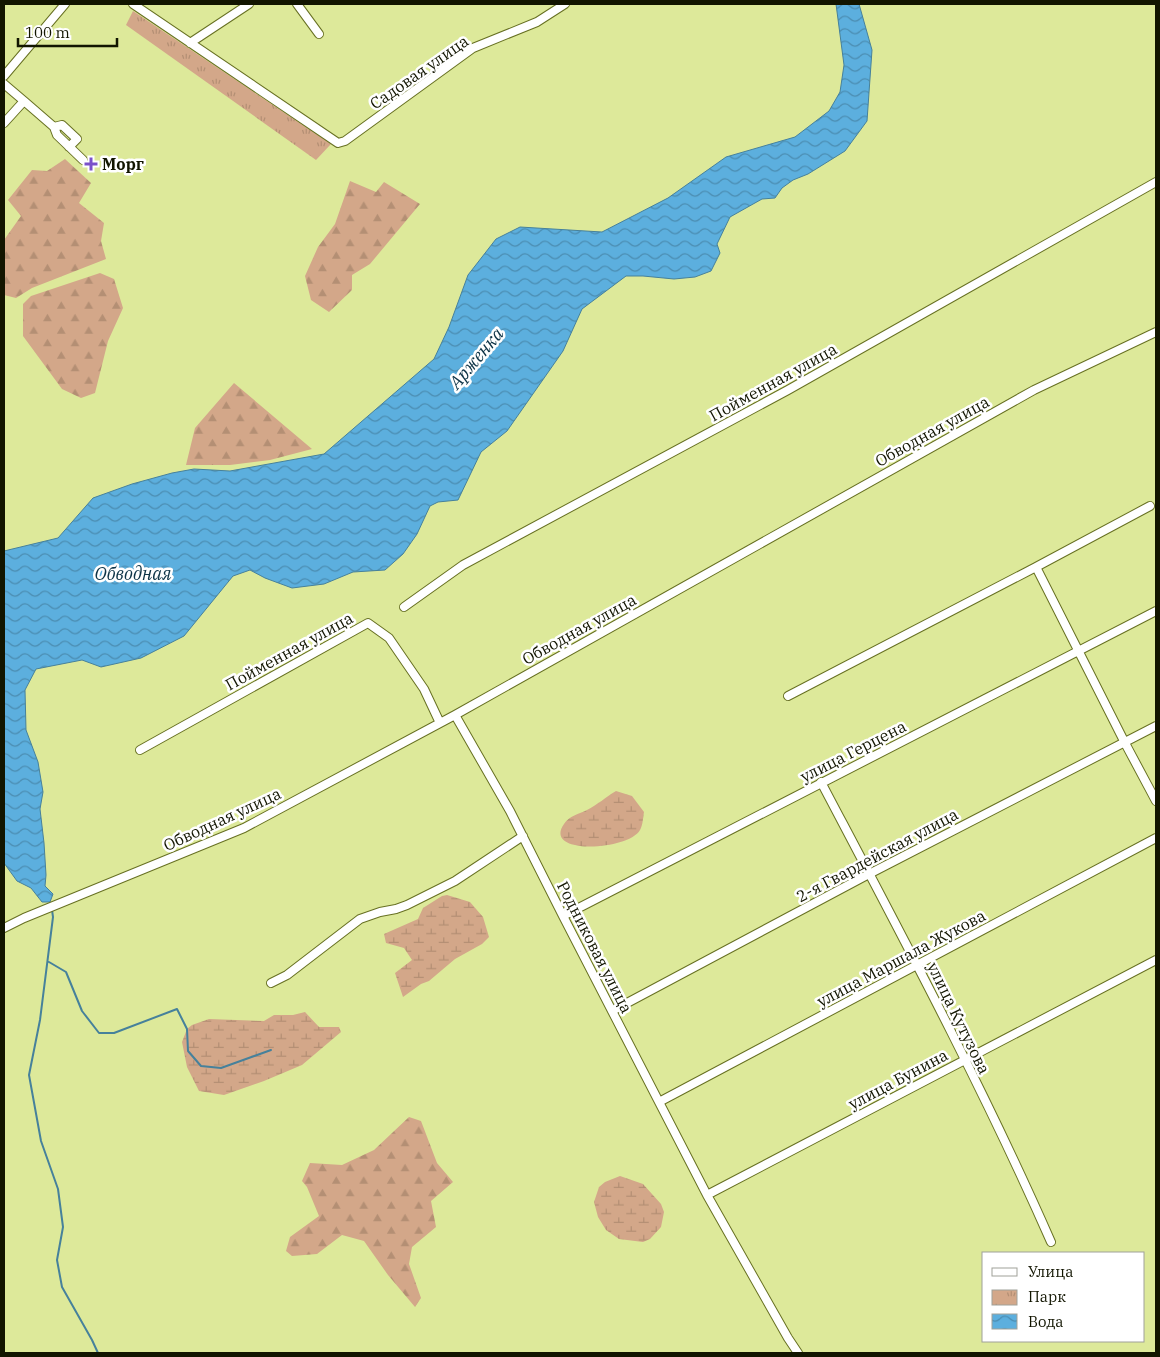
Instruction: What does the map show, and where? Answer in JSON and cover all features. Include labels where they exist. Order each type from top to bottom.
[{"type":"street","points":[[4,76],[65,4]]},
{"type":"street","points":[[133,4],[190,43],[249,4]]},
{"type":"street","points":[[297,4],[319,34]]},
{"type":"street","name":"Садовая улица","points":[[190,43],[338,143],[345,141],[473,48],[537,22],[565,4]]},
{"type":"street","points":[[4,84],[54,127],[56,135],[83,160]]},
{"type":"street","points":[[4,123],[24,101]]},
{"type":"street","name":"Пойменная улица","points":[[404,607],[463,565],[788,390],[1156,182]]},
{"type":"street","name":"Обводная улица","points":[[4,928],[24,918],[244,828],[455,715],[1034,390],[1156,332]]},
{"type":"street","points":[[788,696],[1150,506]]},
{"type":"street","points":[[1036,567],[1156,801]]},
{"type":"street","name":"улица Герцена","points":[[562,916],[1156,611]]},
{"type":"street","name":"Пойменная улица","points":[[140,750],[368,623],[389,638],[424,689],[440,723]]},
{"type":"street","name":"Родниковая улица","points":[[455,715],[510,810],[562,916],[706,1195],[798,1353]]},
{"type":"street","name":"2-я Гвардейская улица","points":[[612,1011],[870,874],[1156,726]]},
{"type":"street","name":"улица Кутузова","points":[[821,782],[917,964],[1026,1184],[1052,1242]]},
{"type":"street","points":[[271,983],[287,975],[360,919],[407,905],[455,881],[523,836]]},
{"type":"street","name":"улица Маршала Жукова","points":[[659,1102],[1156,838]]},
{"type":"street","name":"улица Бунина","points":[[706,1195],[1156,960]]},
{"type":"green space","points":[[133,11],[331,144],[316,160],[126,25]]},
{"type":"green space","points":[[65,159],[91,183],[79,203],[104,223],[101,241],[106,259],[32,288],[16,298],[4,295],[4,240],[21,216],[8,200],[32,170],[47,171]]},
{"type":"green space","points":[[350,181],[376,192],[384,182],[420,204],[370,264],[352,275],[352,290],[329,312],[311,300],[305,276],[318,247],[335,224]]},
{"type":"green space","points":[[100,273],[114,279],[123,308],[108,341],[95,393],[81,398],[62,389],[23,336],[23,304],[31,296]]},
{"type":"green space","points":[[234,383],[312,449],[270,460],[230,465],[186,465],[195,428]]},
{"type":"green space","points":[[616,791],[632,796],[644,812],[640,830],[632,837],[605,846],[575,845],[565,841],[560,834],[566,821],[591,808]]},
{"type":"green space","points":[[447,895],[470,902],[483,917],[489,937],[482,944],[455,959],[429,981],[421,984],[403,997],[395,973],[412,960],[404,948],[386,943],[384,934],[418,919],[423,908],[442,896]]},
{"type":"green space","points":[[305,1012],[319,1027],[339,1027],[341,1032],[302,1065],[264,1081],[224,1095],[199,1091],[187,1067],[182,1042],[187,1029],[192,1025],[209,1019],[264,1021],[274,1015],[293,1015]]},
{"type":"green space","points":[[409,1117],[421,1121],[437,1163],[453,1182],[431,1201],[436,1227],[412,1247],[409,1264],[421,1298],[415,1307],[388,1275],[364,1241],[342,1235],[317,1254],[292,1256],[286,1251],[290,1237],[319,1216],[307,1187],[302,1181],[310,1163],[342,1165],[374,1150]]},
{"type":"green space","points":[[620,1176],[643,1184],[661,1204],[664,1212],[661,1227],[650,1239],[643,1242],[619,1239],[606,1230],[598,1217],[594,1202],[599,1187],[605,1182]]},
{"type":"water","name":"Обводная","points":[[836,4],[859,4],[872,50],[867,121],[845,151],[808,174],[793,180],[782,188],[775,198],[762,199],[730,217],[717,244],[720,253],[711,271],[695,277],[674,279],[626,276],[582,309],[563,351],[507,431],[481,452],[458,500],[438,502],[430,506],[417,534],[403,554],[385,570],[353,572],[324,584],[292,588],[250,570],[233,576],[184,636],[141,658],[101,667],[82,660],[36,669],[25,690],[26,730],[38,762],[43,792],[40,809],[44,843],[45,886],[53,894],[50,902],[42,902],[31,888],[17,881],[4,863],[4,551],[58,538],[93,498],[132,484],[194,469],[230,471],[324,454],[434,359],[449,327],[468,275],[496,239],[520,227],[602,232],[668,198],[726,157],[795,137],[829,111],[840,92],[844,65]]},
{"type":"waterway","points":[[52,910],[53,917],[40,1020],[29,1075],[41,1141],[58,1189],[63,1227],[57,1260],[62,1287],[98,1353]]},
{"type":"waterway","points":[[49,962],[66,972],[82,1011],[99,1033],[114,1033],[177,1009],[187,1029],[188,1051],[201,1066],[221,1068],[271,1050]]},
{"type":"place","name":"Морг","points":[[91,164]]},
{"type":"water label","name":"Арженка","points":[[476,358]]}]
